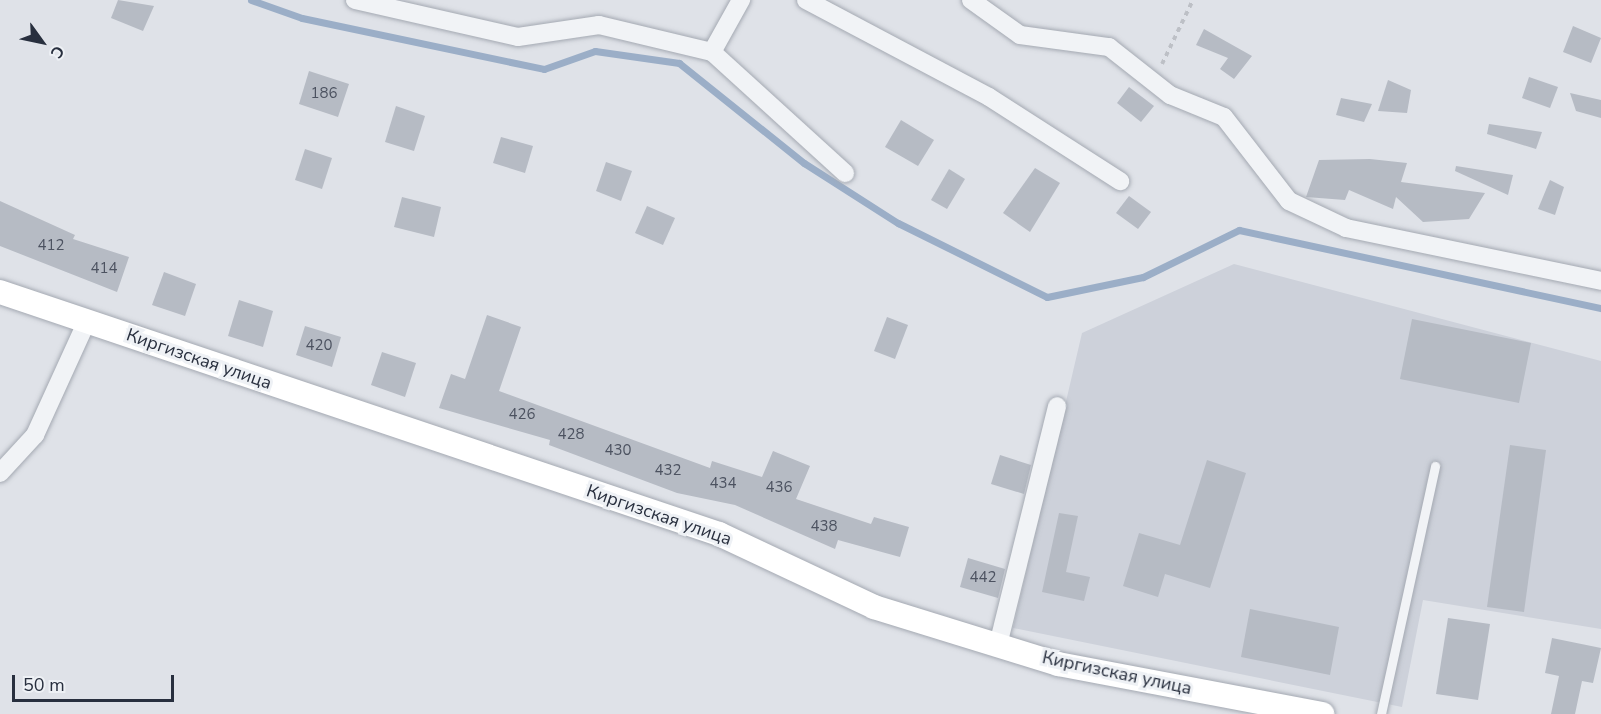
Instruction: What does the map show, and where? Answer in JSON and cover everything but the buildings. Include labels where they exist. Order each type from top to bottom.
[{"type":"main road","name":"Киргизская улица","points":[[0,292],[719,534],[874,607],[1058,664],[1322,714]]},
{"type":"street","points":[[355,0],[518,37],[599,25],[712,52],[845,173]]},
{"type":"street","points":[[712,52],[741,0]]},
{"type":"street","points":[[806,0],[989,97],[1120,181]]},
{"type":"street","points":[[971,0],[1020,35],[1109,47],[1170,95],[1224,117],[1289,201],[1346,228],[1601,281]]},
{"type":"street","points":[[0,473],[35,435],[87,321]]},
{"type":"street","points":[[998,645],[1057,406]]},
{"type":"lane","points":[[1381,714],[1435,466]]},
{"type":"path","points":[[1153,81],[1193,0]]},
{"type":"shaded area","points":[[1234,264],[1601,361],[1601,629],[1423,600],[1402,707],[1013,628],[1082,333]]},
{"type":"waterway","points":[[251,0],[302,18],[544,69],[595,51],[679,63],[804,163],[898,223],[1047,297],[1143,277],[1239,230],[1601,308]]}]
